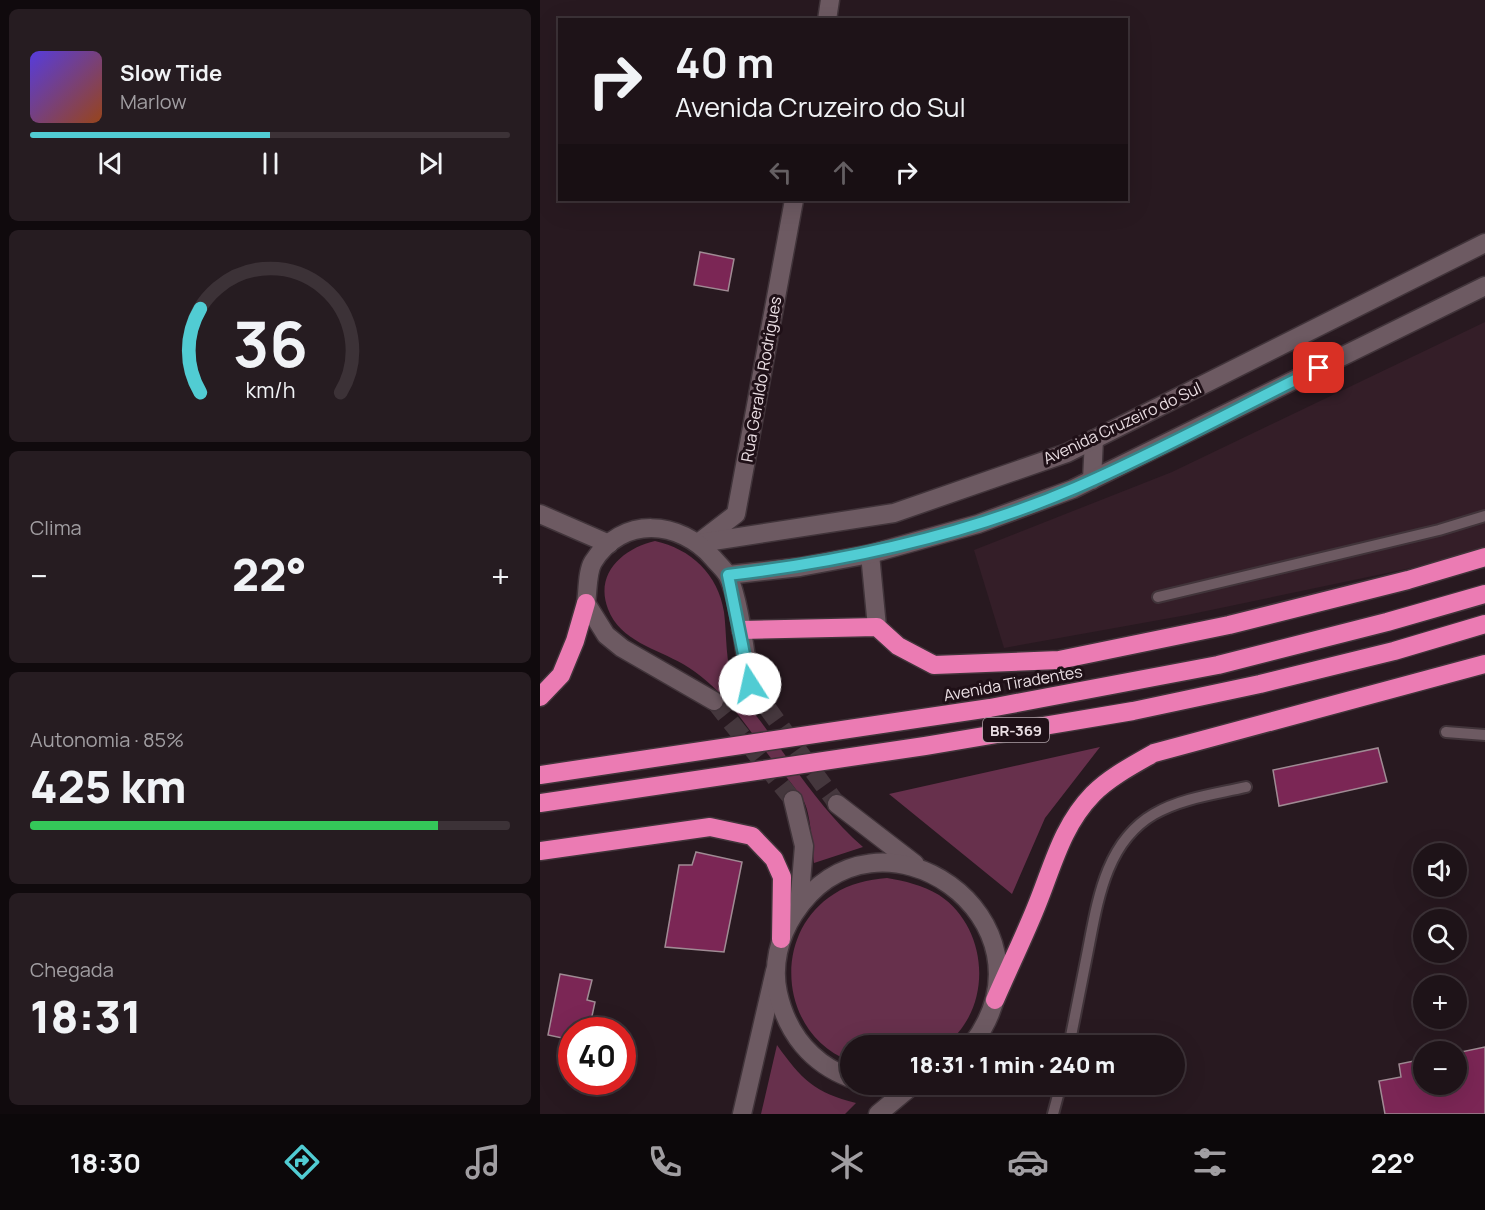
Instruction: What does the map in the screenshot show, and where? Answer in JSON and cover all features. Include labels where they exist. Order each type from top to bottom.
[{"type":"highway","points":[[741,630],[877,627],[898,646],[934,665],[1059,660],[1229,626],[1408,580],[1485,557]]},
{"type":"highway","name":"Avenida Tiradentes","points":[[540,775],[990,708],[1207,667],[1387,622],[1485,594]]},
{"type":"highway","points":[[540,697],[561,675],[575,641],[586,603]]},
{"type":"highway","name":"BR-369","points":[[540,803],[902,749],[1133,711],[1260,684],[1394,651],[1485,624]]},
{"type":"highway","points":[[995,1000],[1035,910],[1057,846],[1072,819],[1093,794],[1119,773],[1154,753],[1485,664]]},
{"type":"highway","points":[[540,851],[710,827],[752,836],[774,859],[783,877],[781,939]]},
{"type":"street","points":[[827,18],[830,0]]},
{"type":"street","name":"Rua Geraldo Rodrigues","points":[[700,543],[736,514],[794,201]]},
{"type":"street","name":"Avenida Cruzeiro do Sul","points":[[700,543],[894,513],[1067,453],[1485,243]]},
{"type":"street","points":[[728,575],[800,567],[870,554],[978,524],[1092,480],[1485,286]]},
{"type":"street","points":[[1092,480],[1094,439]]},
{"type":"street","points":[[540,514],[609,544]]},
{"type":"street","points":[[714,701],[622,648],[606,635],[586,603],[592,563],[609,544],[636,530],[660,527],[680,531],[700,543],[728,575],[741,630],[750,684]]},
{"type":"street","points":[[870,554],[877,627]]},
{"type":"street","points":[[793,800],[804,846],[799,906]]},
{"type":"street","points":[[837,804],[919,867],[956,886],[983,918],[997,958],[995,1000],[989,1018],[978,1035]]},
{"type":"street","points":[[742,1114],[781,939],[799,906],[814,890],[853,868],[897,863],[919,867]]},
{"type":"street","points":[[776,966],[782,1009],[790,1029],[802,1046],[818,1061],[840,1073]]},
{"type":"street","points":[[878,1114],[901,1095]]},
{"type":"lane","points":[[1158,597],[1439,530],[1485,516]]},
{"type":"lane","points":[[1446,732],[1485,735]]},
{"type":"lane","points":[[1071,1035],[1099,894],[1108,868],[1122,846],[1135,828],[1154,814],[1184,801],[1246,787]]},
{"type":"lane","points":[[1053,1114],[1058,1095]]},
{"type":"shaded area","points":[[1485,322],[1485,548],[1411,568],[1187,615],[1004,648],[974,550],[1172,472]]},
{"type":"shaded area","points":[[655,541],[680,550],[701,565],[709,575],[721,598],[729,667],[734,685],[798,774],[835,819],[863,847],[814,863],[806,805],[792,783],[731,706],[697,673],[630,637],[614,620],[605,596],[605,584],[609,574],[623,556],[644,544]]},
{"type":"shaded area","points":[[1100,747],[1045,818],[1012,894],[889,794]]},
{"type":"shaded area","points":[[887,878],[907,882],[939,895],[956,909],[968,927],[976,947],[979,968],[978,990],[972,1011],[955,1035],[840,1035],[840,1055],[827,1048],[809,1030],[797,1007],[792,983],[792,958],[800,933],[813,912],[846,887]]},
{"type":"shaded area","points":[[777,1045],[810,1083],[830,1094],[856,1103],[845,1114],[761,1114]]},
{"type":"building","points":[[700,252],[734,259],[728,291],[694,285]]},
{"type":"building","points":[[1378,748],[1387,782],[1279,806],[1273,770]]},
{"type":"building","points":[[696,852],[742,862],[724,952],[665,947],[679,865],[692,865]]},
{"type":"building","points":[[560,974],[592,980],[587,1000],[595,1002],[592,1017],[558,1017],[558,1037],[548,1035]]},
{"type":"building","points":[[1485,1047],[1485,1114],[1385,1114],[1379,1081],[1401,1077],[1399,1064],[1413,1061],[1413,1095],[1467,1095],[1467,1051]]},
{"type":"tunnel","points":[[750,684],[837,804]]},
{"type":"tunnel","points":[[714,701],[793,800]]},
{"type":"route","points":[[750,684],[741,630],[728,575],[800,567],[870,554],[978,524],[1073,489],[1319,368]]}]
